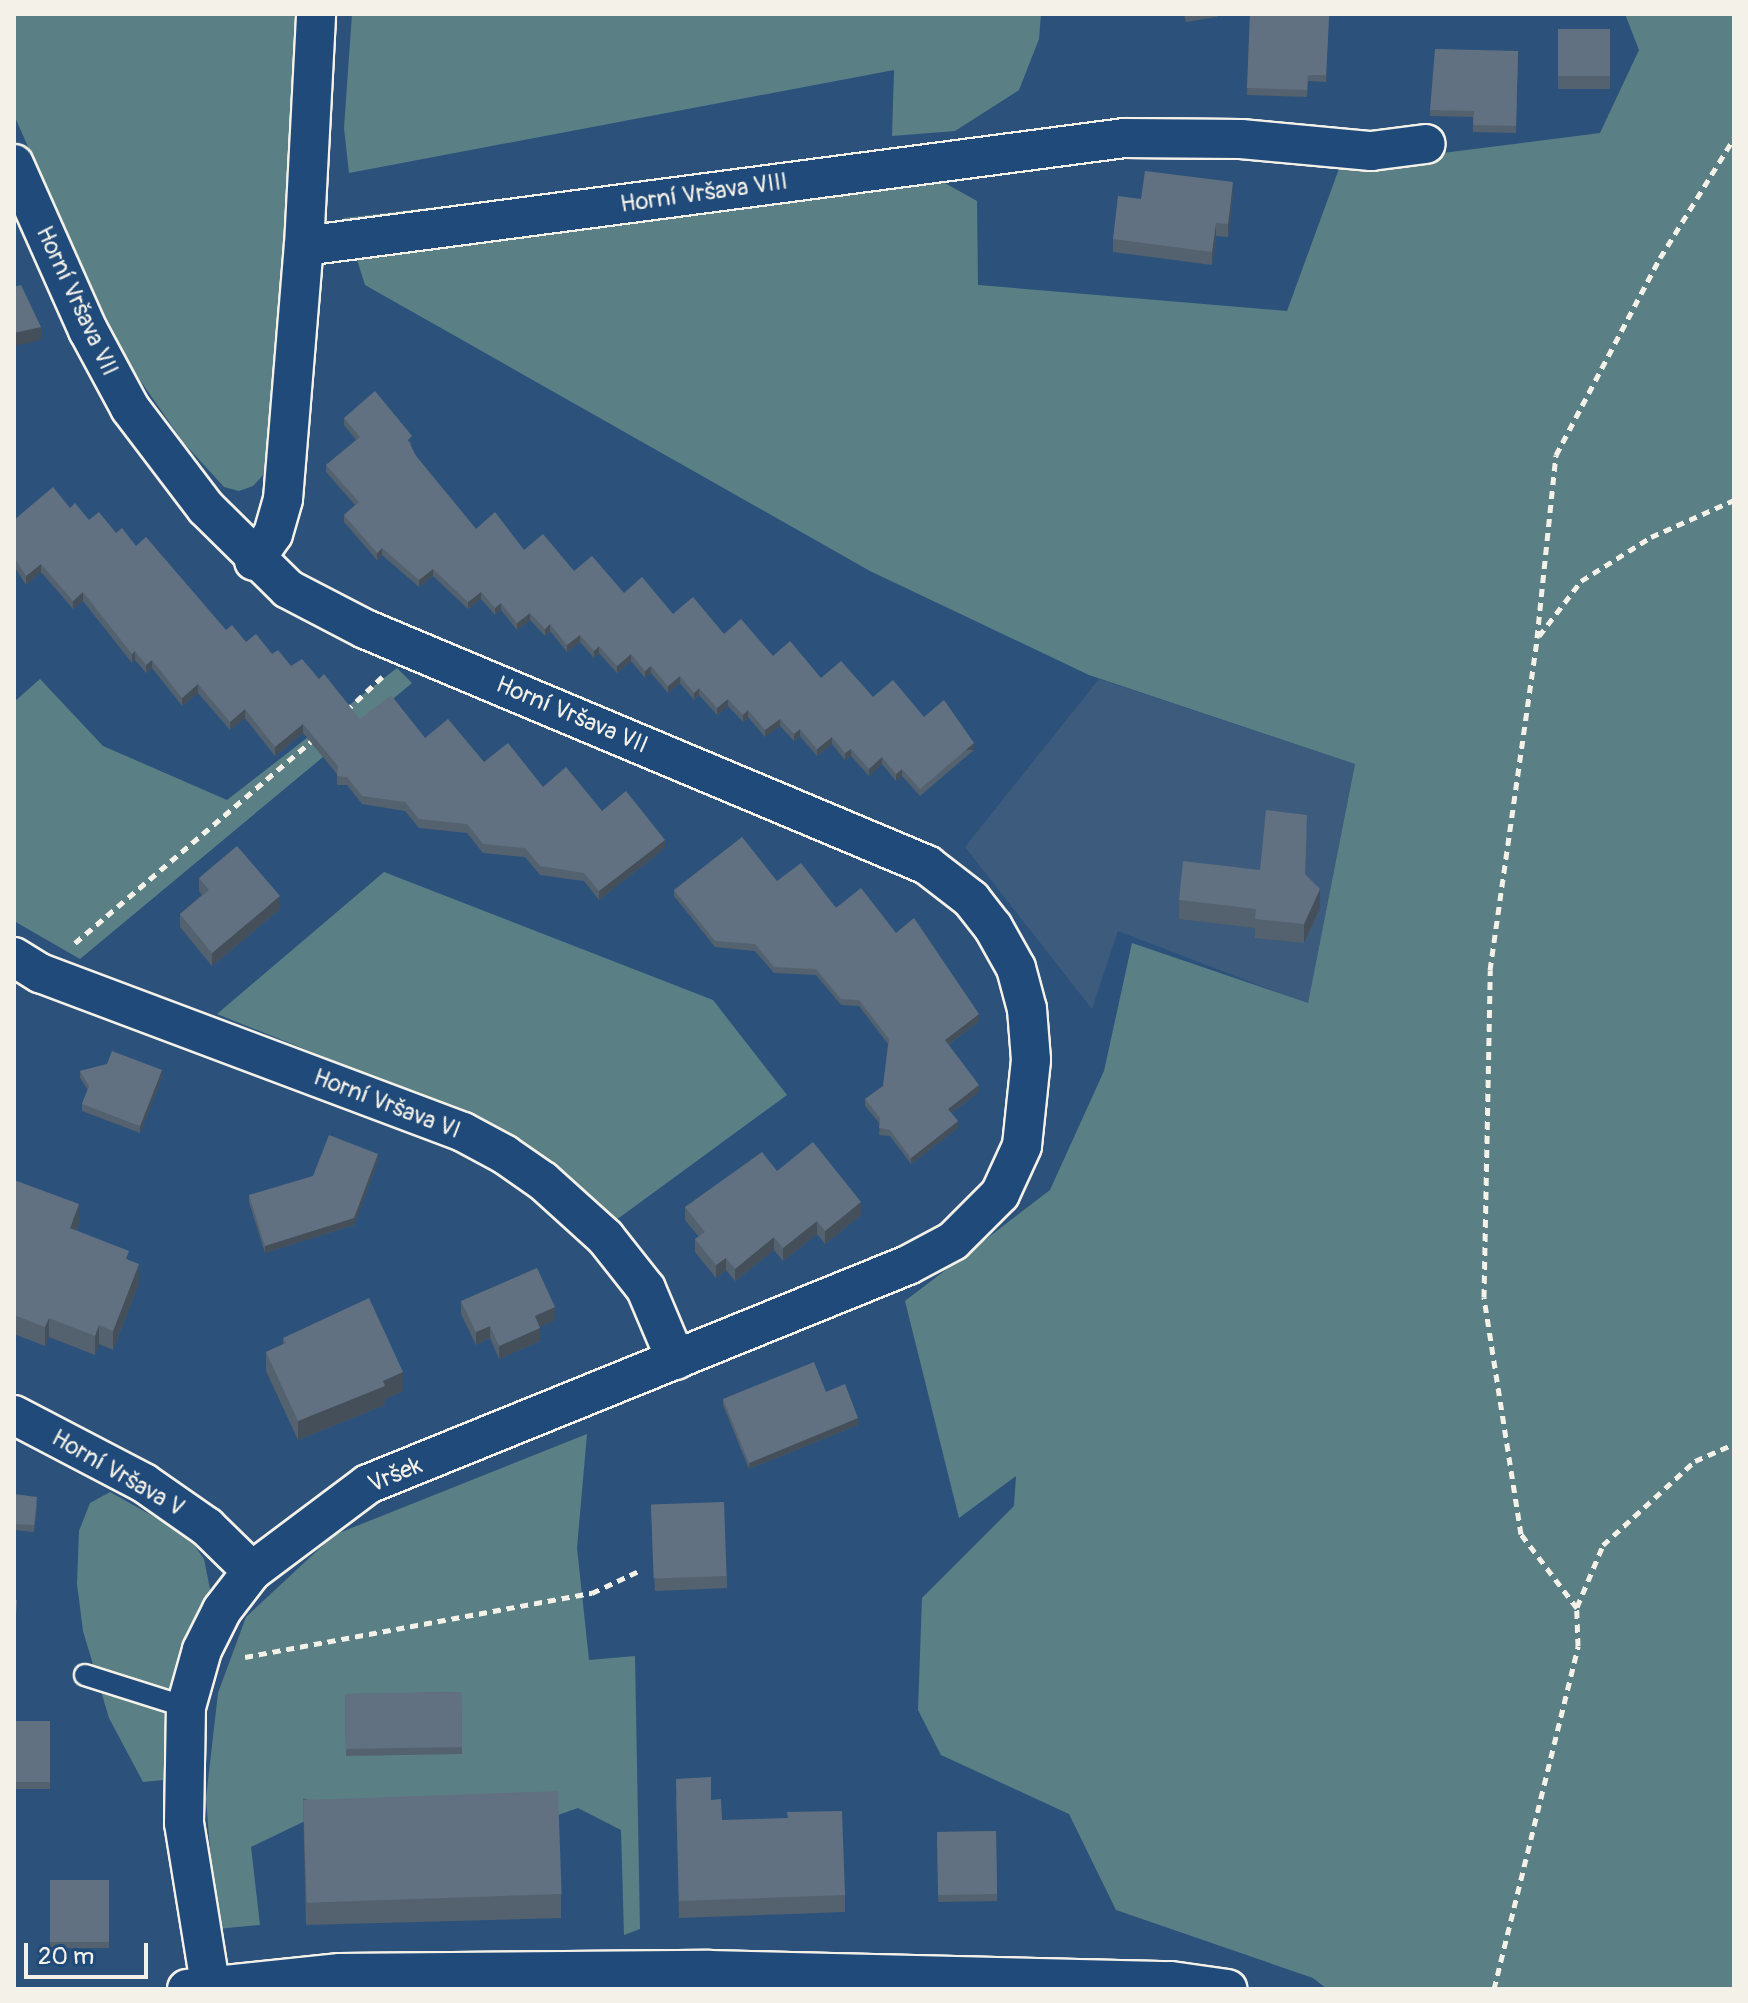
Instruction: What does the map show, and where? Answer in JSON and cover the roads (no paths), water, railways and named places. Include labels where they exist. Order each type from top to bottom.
[{"type":"street","points":[[254,561],[273,534],[283,499],[304,246],[316,14]]},
{"type":"street","name":"Horní Vršava VIII","points":[[304,246],[1124,138],[1241,139],[1371,151],[1426,144]]},
{"type":"street","name":"Horní Vršava VII","points":[[14,164],[88,330],[130,408],[206,508],[254,561],[307,602],[904,854],[949,879],[971,899],[1016,968],[1027,1009],[1029,1107],[1022,1146],[1000,1194],[953,1241]]},
{"type":"street","name":"Horní Vršava VI","points":[[27,965],[463,1132],[504,1154],[543,1181],[605,1237],[646,1289],[676,1360]]},
{"type":"street","name":"Vršek","points":[[199,1986],[184,1823],[186,1707],[197,1666],[222,1610],[252,1571],[368,1484],[908,1265],[953,1241]]},
{"type":"street","name":"Horní Vršava V","points":[[14,1415],[144,1483],[207,1527],[252,1571]]},
{"type":"street","points":[[199,1986],[340,1973],[709,1970],[1171,1981],[1227,1989]]},
{"type":"lane","points":[[85,1675],[186,1707]]}]
